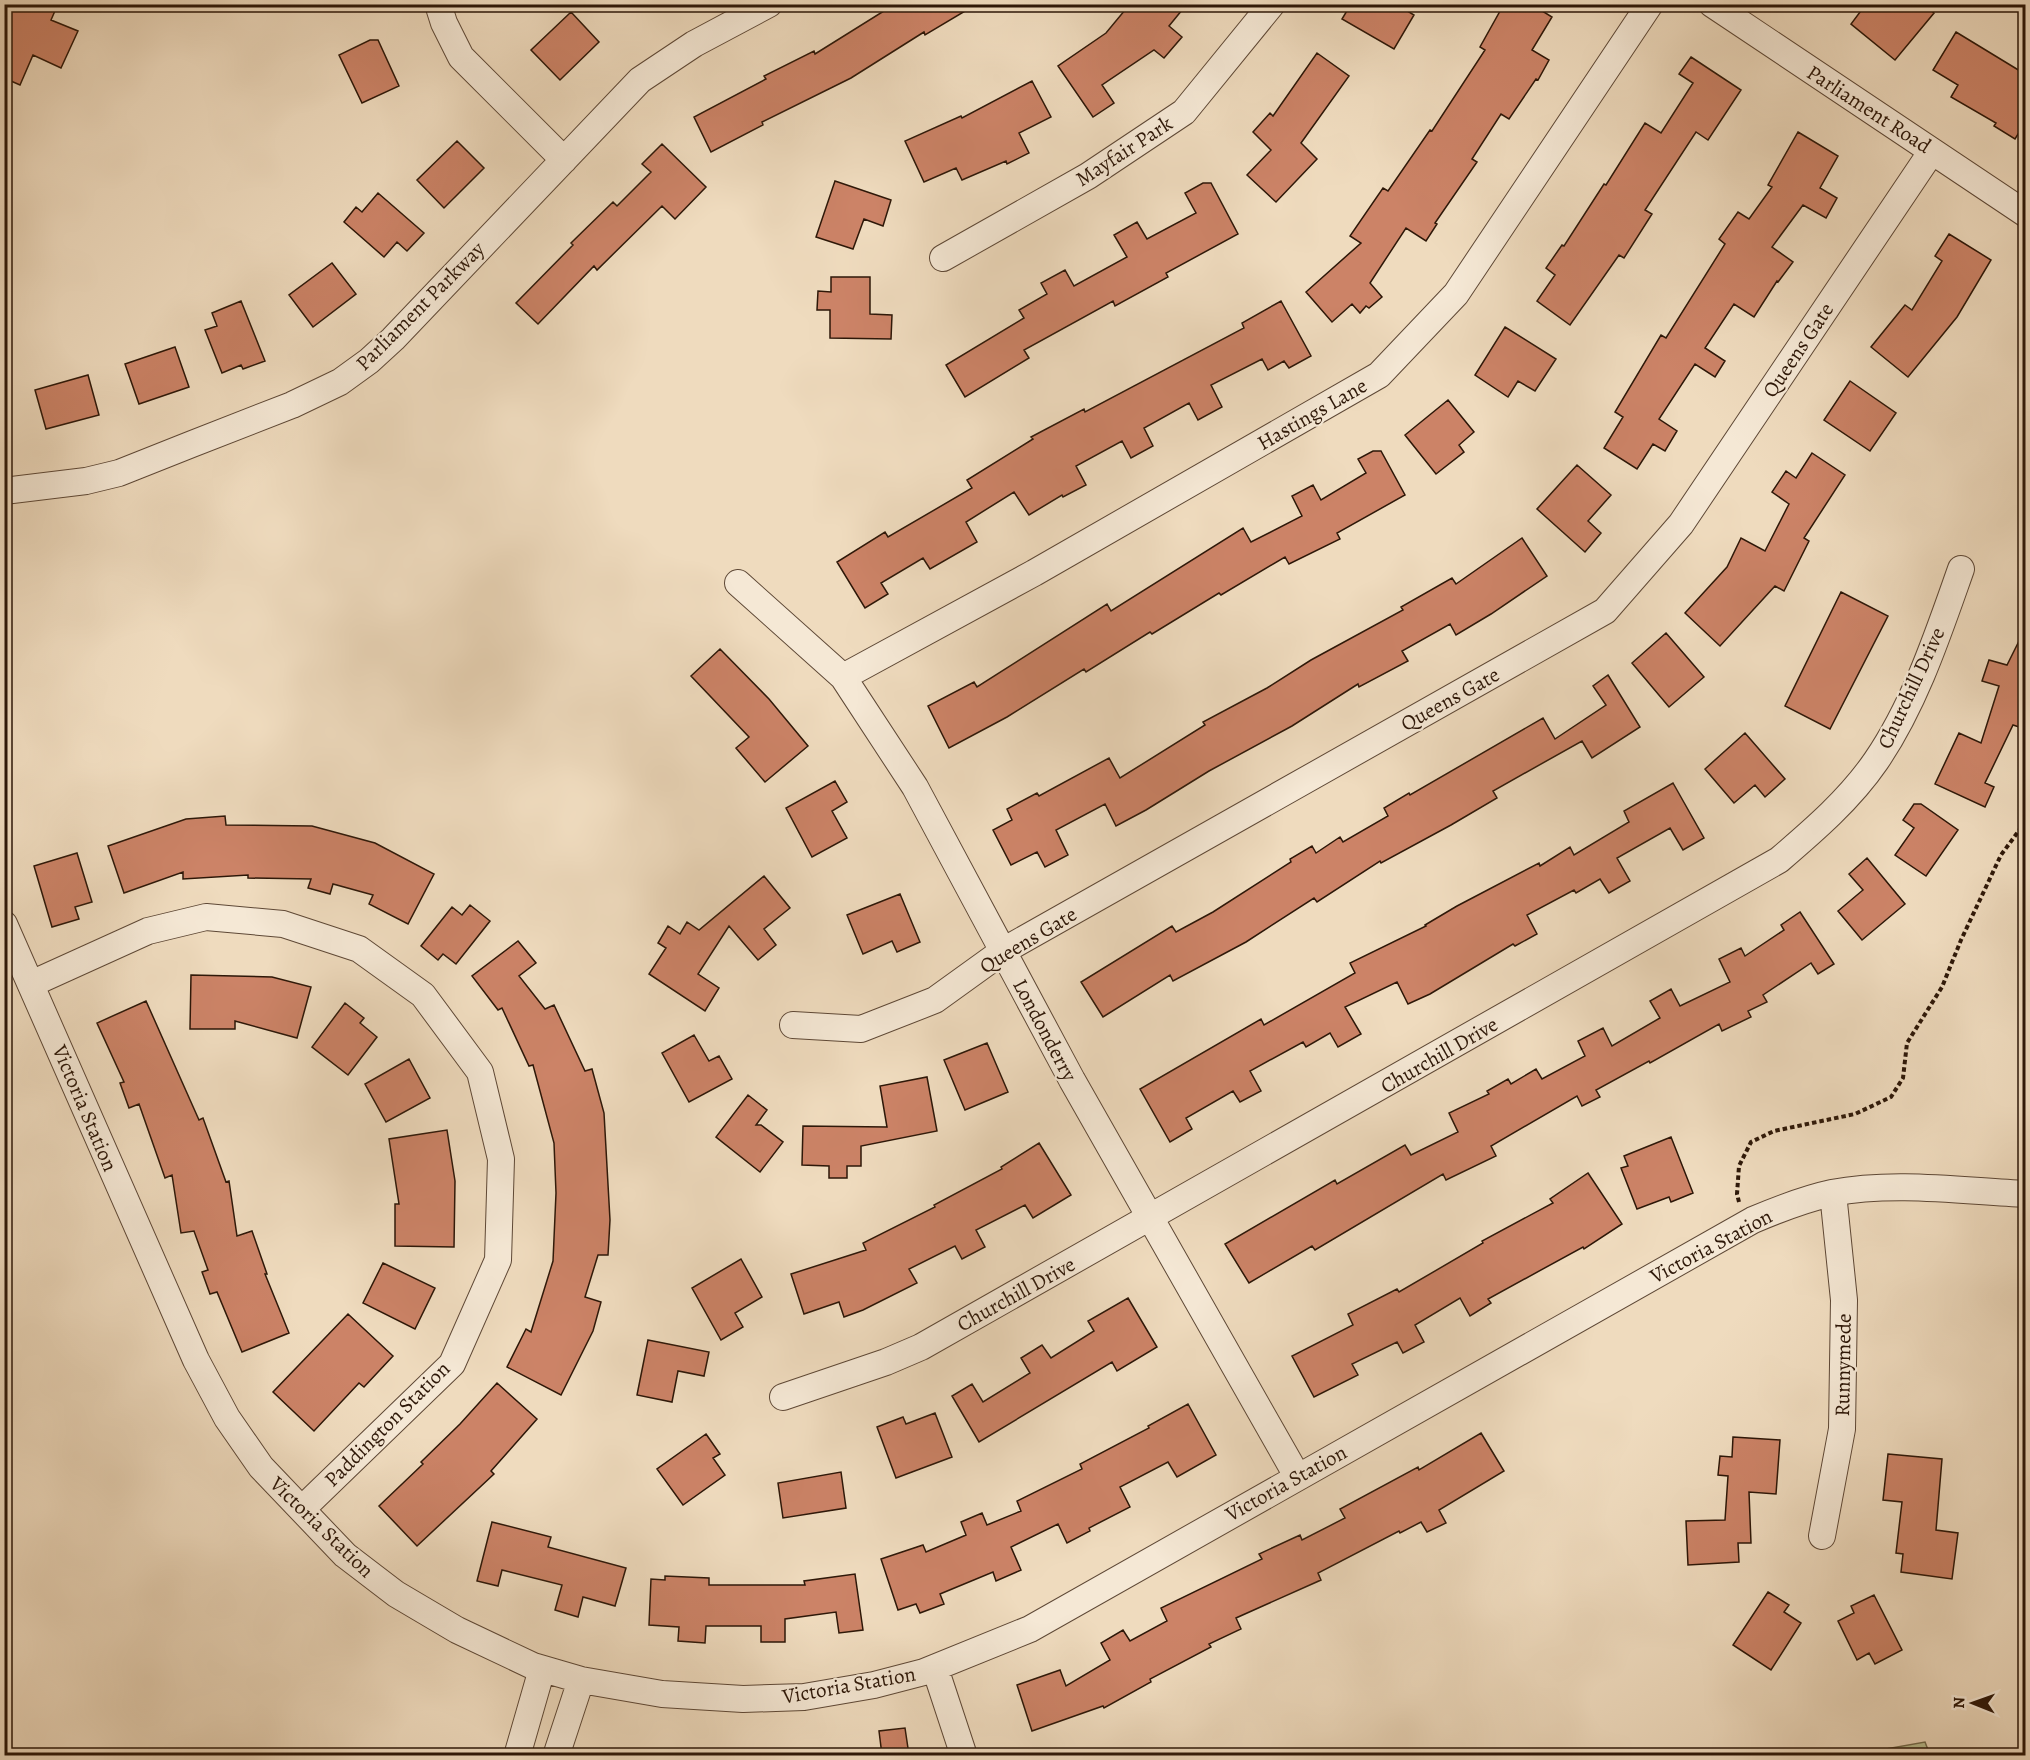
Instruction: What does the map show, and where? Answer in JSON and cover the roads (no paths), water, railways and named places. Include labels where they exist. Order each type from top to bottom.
[{"type":"street","points":[[438,4],[444,23],[461,57],[564,160]]},
{"type":"street","name":"Parliament Parkway","points":[[4,491],[86,481],[119,472],[292,405],[340,382],[369,361],[393,339],[640,80],[694,44],[769,4]]},
{"type":"street","name":"Mayfair Park","points":[[943,258],[1088,176],[1184,112],[1272,4]]},
{"type":"street","name":"Hastings Lane","points":[[843,676],[1034,573],[1379,375],[1456,294],[1650,4]]},
{"type":"street","name":"Parliament Road","points":[[1712,4],[2025,214]]},
{"type":"street","name":"Queens Gate","points":[[794,1025],[861,1029],[935,1000],[1003,951],[1605,611],[1681,524],[1932,151]]},
{"type":"street","name":"Churchill Drive","points":[[783,1397],[886,1362],[921,1347],[1779,860],[1819,825],[1859,783],[1876,761],[1902,716],[1938,636],[1961,569]]},
{"type":"street","name":"Londonderry","points":[[738,584],[843,676],[915,787],[1072,1080],[1298,1476]]},
{"type":"street","name":"Paddington Station","points":[[31,984],[148,931],[206,917],[283,924],[359,949],[423,994],[480,1072],[501,1159],[498,1260],[452,1364],[302,1509]]},
{"type":"street","name":"Victoria Station","points":[[4,924],[196,1360],[227,1418],[261,1467],[345,1555],[396,1594],[457,1630],[542,1669],[581,1680],[662,1694],[743,1699],[804,1697],[874,1685],[935,1668],[1030,1629],[1747,1224],[1796,1203],[1833,1193],[1905,1188],[2025,1194]]},
{"type":"street","name":"Runnymede","points":[[1822,1536],[1842,1429],[1844,1300],[1833,1193]]},
{"type":"street","points":[[935,1668],[964,1755]]},
{"type":"street","points":[[517,1755],[542,1669]]},
{"type":"street","points":[[556,1755],[581,1680]]}]
